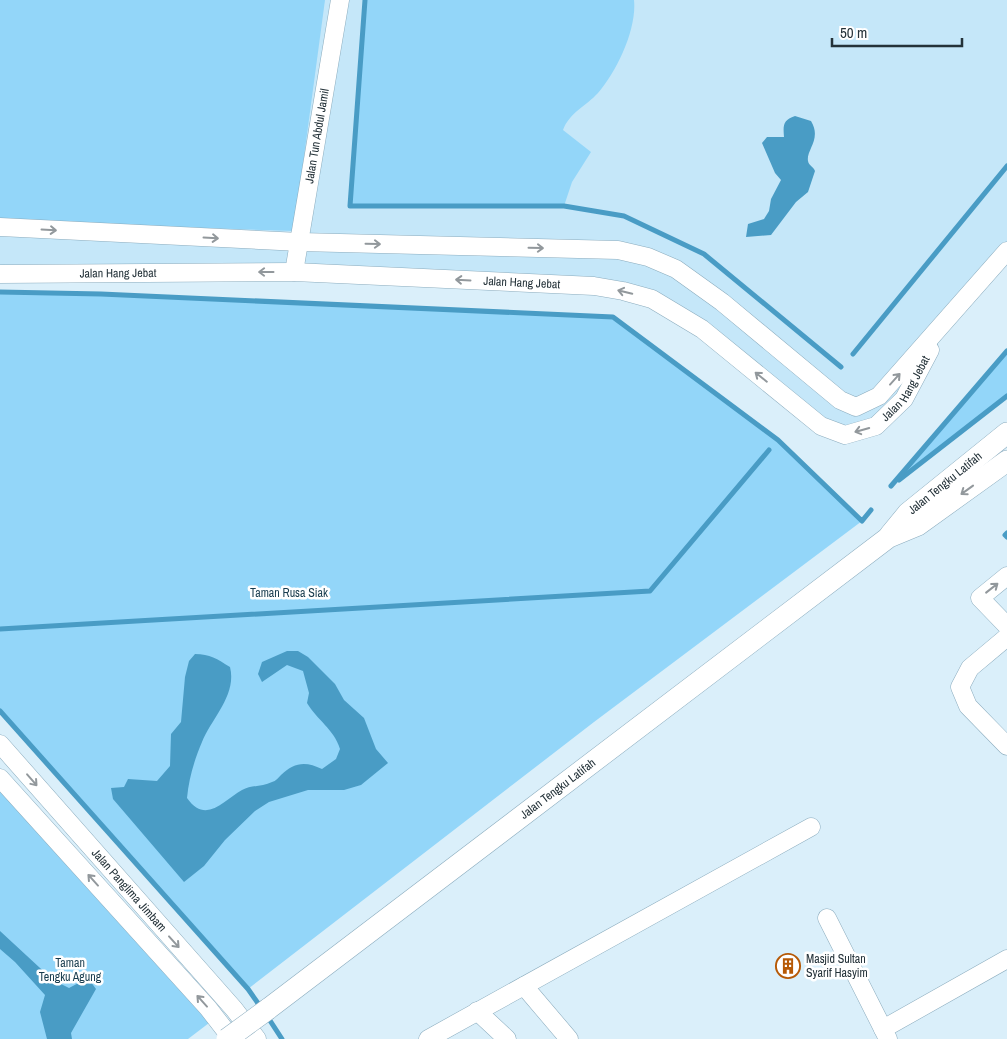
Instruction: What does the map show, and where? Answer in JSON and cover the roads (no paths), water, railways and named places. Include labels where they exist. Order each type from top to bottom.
[{"type":"main road","name":"Jalan Tengku Latifah","points":[[226,1039],[889,537],[908,513],[1007,433]]},
{"type":"main road","name":"Jalan Tengku Latifah","points":[[889,537],[918,525],[1007,461]]},
{"type":"street","name":"Jalan Tun Abdul Jamil","points":[[294,272],[340,0]]},
{"type":"street","name":"Jalan Hang Jebat","points":[[0,228],[300,242],[618,250],[648,257],[676,269],[722,302],[840,400],[856,407],[879,396],[943,326],[1007,251]]},
{"type":"street","name":"Jalan Hang Jebat","points":[[0,274],[294,272],[594,286],[623,291],[652,300],[702,329],[821,426],[845,435],[876,426],[904,399],[943,326]]},
{"type":"street","points":[[1007,576],[980,598],[1007,626]]},
{"type":"street","points":[[1007,637],[970,668],[960,687],[968,706],[1007,746]]},
{"type":"street","name":"Jalan Panglima Jimbam","points":[[0,744],[234,1009],[256,1039]]},
{"type":"street","name":"Jalan Panglima Jimbam","points":[[0,778],[208,1008],[232,1039]]},
{"type":"street","points":[[435,1037],[477,1011],[811,827]]},
{"type":"street","points":[[827,918],[886,1034],[1007,959]]},
{"type":"street","points":[[524,986],[569,1039]]},
{"type":"street","points":[[477,1011],[507,1039]]},
{"type":"waterway","points":[[365,0],[350,206],[564,206],[624,216],[704,254],[841,367]]},
{"type":"waterway","points":[[853,354],[1007,166]]},
{"type":"waterway","points":[[0,292],[101,294],[613,317],[778,440],[862,521],[871,510]]},
{"type":"waterway","points":[[891,486],[1007,351]]},
{"type":"waterway","points":[[899,480],[1007,396]]},
{"type":"waterway","points":[[0,629],[650,591],[769,450]]},
{"type":"waterway","points":[[1007,533],[1005,535],[1007,537]]},
{"type":"waterway","points":[[0,711],[248,989],[262,1009]]},
{"type":"waterway","points":[[267,1016],[282,1039]]},
{"type":"place","name":"Masjid Sultan Syarif Hasyim","points":[[788,966]]},
{"type":"park label","name":"Taman Rusa Siak","points":[[289,593]]},
{"type":"park label","name":"Taman Tengku Agung","points":[[70,970]]}]
